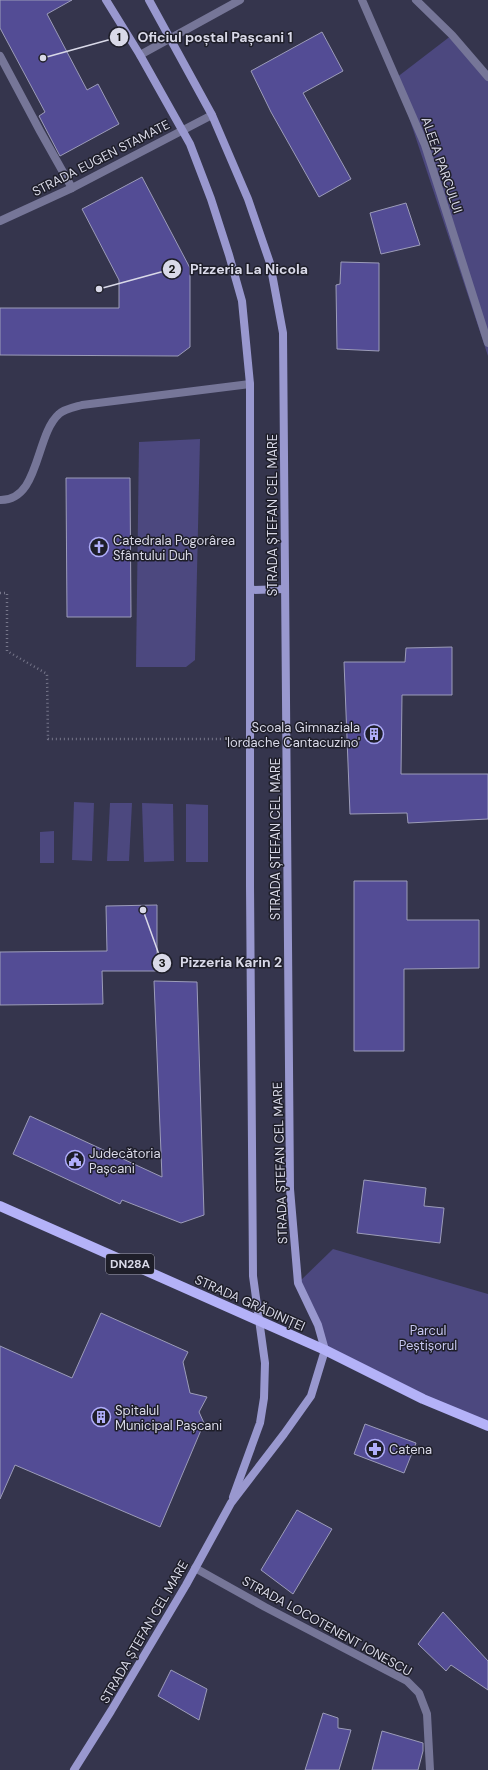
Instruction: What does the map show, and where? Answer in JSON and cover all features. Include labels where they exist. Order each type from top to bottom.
[{"type":"main road","name":"STRADA ȘTEFAN CEL MARE","points":[[107,0],[140,55],[181,131],[190,144],[211,199],[234,270],[242,301],[250,384],[253,1276],[265,1363],[264,1398],[260,1423],[231,1503]]},
{"type":"main road","name":"STRADA ȘTEFAN CEL MARE","points":[[74,1770],[115,1704],[195,1568],[231,1503],[311,1396],[325,1350],[318,1325],[298,1284],[290,1188],[283,333],[270,264],[248,199],[212,115],[149,0]]},
{"type":"main road","points":[[250,590],[285,589]]},
{"type":"main road","name":"STRADA GRĂDINIȚEI","points":[[0,1206],[325,1350],[423,1399],[488,1426]]},
{"type":"street","points":[[140,55],[240,0]]},
{"type":"street","name":"ALEEA PARCULUI","points":[[362,0],[425,145],[488,343]]},
{"type":"street","points":[[416,0],[452,35],[488,77]]},
{"type":"street","points":[[0,56],[72,188]]},
{"type":"street","name":"STRADA EUGEN STAMATE","points":[[0,221],[72,188],[212,115]]},
{"type":"street","points":[[0,500],[15,497],[29,482],[46,433],[59,414],[82,405],[250,384]]},
{"type":"street","name":"STRADA LOCOTENENT IONESCU","points":[[195,1568],[265,1607],[407,1681],[419,1693],[427,1714],[430,1770]]},
{"type":"path","points":[[0,593],[7,593],[7,651],[47,674],[48,739],[250,739]]},
{"type":"green space","points":[[452,35],[488,77],[488,356],[396,78]]},
{"type":"green space","points":[[200,439],[195,660],[186,667],[136,667],[139,442]]},
{"type":"green space","points":[[74,802],[94,803],[92,861],[72,860]]},
{"type":"green space","points":[[110,803],[132,803],[129,861],[107,861]]},
{"type":"green space","points":[[142,803],[173,804],[174,861],[144,862]]},
{"type":"green space","points":[[186,804],[208,805],[208,862],[186,862]]},
{"type":"green space","points":[[54,831],[54,863],[40,863],[40,832]]},
{"type":"green space","name":"Parcul Peștișorul","points":[[333,1249],[488,1294],[488,1426],[325,1350],[298,1283]]},
{"type":"building","points":[[0,0],[72,0],[47,14],[87,90],[98,84],[119,124],[60,156],[39,116],[45,112],[0,28]]},
{"type":"building","points":[[322,32],[343,71],[303,93],[351,179],[319,197],[271,112],[251,71]]},
{"type":"building","points":[[142,177],[190,268],[190,347],[178,356],[0,355],[0,308],[119,308],[119,280],[82,209]]},
{"type":"building","points":[[406,203],[420,245],[381,254],[370,213]]},
{"type":"building","points":[[341,262],[379,263],[379,351],[337,349],[336,285],[340,284]]},
{"type":"building","name":"Catedrala Pogorârea Sfântului Duh","points":[[66,478],[130,478],[131,617],[67,617]]},
{"type":"building","name":"Scoala Gimnaziala 'Iordache Cantacuzino'","points":[[452,647],[452,695],[402,695],[401,774],[488,774],[488,819],[408,823],[407,813],[350,814],[344,662],[405,662],[406,648]]},
{"type":"building","points":[[354,881],[407,881],[407,920],[479,920],[479,968],[404,969],[404,1051],[354,1051]]},
{"type":"building","points":[[157,905],[157,971],[102,971],[103,1004],[0,1005],[0,952],[107,951],[106,906]]},
{"type":"building","points":[[154,981],[197,982],[204,1215],[181,1223],[122,1200],[120,1204],[13,1154],[30,1116],[162,1177]]},
{"type":"building","points":[[364,1180],[426,1188],[424,1206],[444,1208],[440,1243],[357,1233]]},
{"type":"building","name":"Spitalul Municipal Pașcani","points":[[101,1313],[188,1352],[183,1362],[190,1393],[207,1397],[199,1412],[204,1423],[160,1527],[15,1465],[0,1499],[0,1346],[72,1378]]},
{"type":"building","points":[[365,1424],[416,1443],[404,1473],[354,1454]]},
{"type":"building","points":[[297,1510],[332,1529],[293,1594],[261,1570]]},
{"type":"building","points":[[443,1612],[488,1661],[488,1690],[451,1665],[446,1671],[418,1644]]},
{"type":"building","points":[[171,1670],[207,1689],[199,1720],[158,1696]]},
{"type":"building","points":[[323,1713],[338,1718],[338,1728],[351,1730],[339,1770],[305,1770]]},
{"type":"building","points":[[382,1731],[423,1743],[423,1751],[418,1770],[372,1770]]},
{"type":"place","name":"Oficiul poștal Pașcani 1","points":[[43,58]]},
{"type":"place","name":"Pizzeria La Nicola","points":[[99,289]]},
{"type":"place","name":"Catedrala Pogorârea Sfântului Duh","points":[[99,547]]},
{"type":"place","name":"Scoala Gimnaziala 'Iordache Cantacuzino'","points":[[374,734]]},
{"type":"place","name":"Pizzeria Karin 2","points":[[143,910]]},
{"type":"place","name":"Judecătoria Pașcani","points":[[75,1160]]},
{"type":"place","name":"Spitalul Municipal Pașcani","points":[[101,1417]]},
{"type":"place","name":"Catena","points":[[375,1449]]}]
